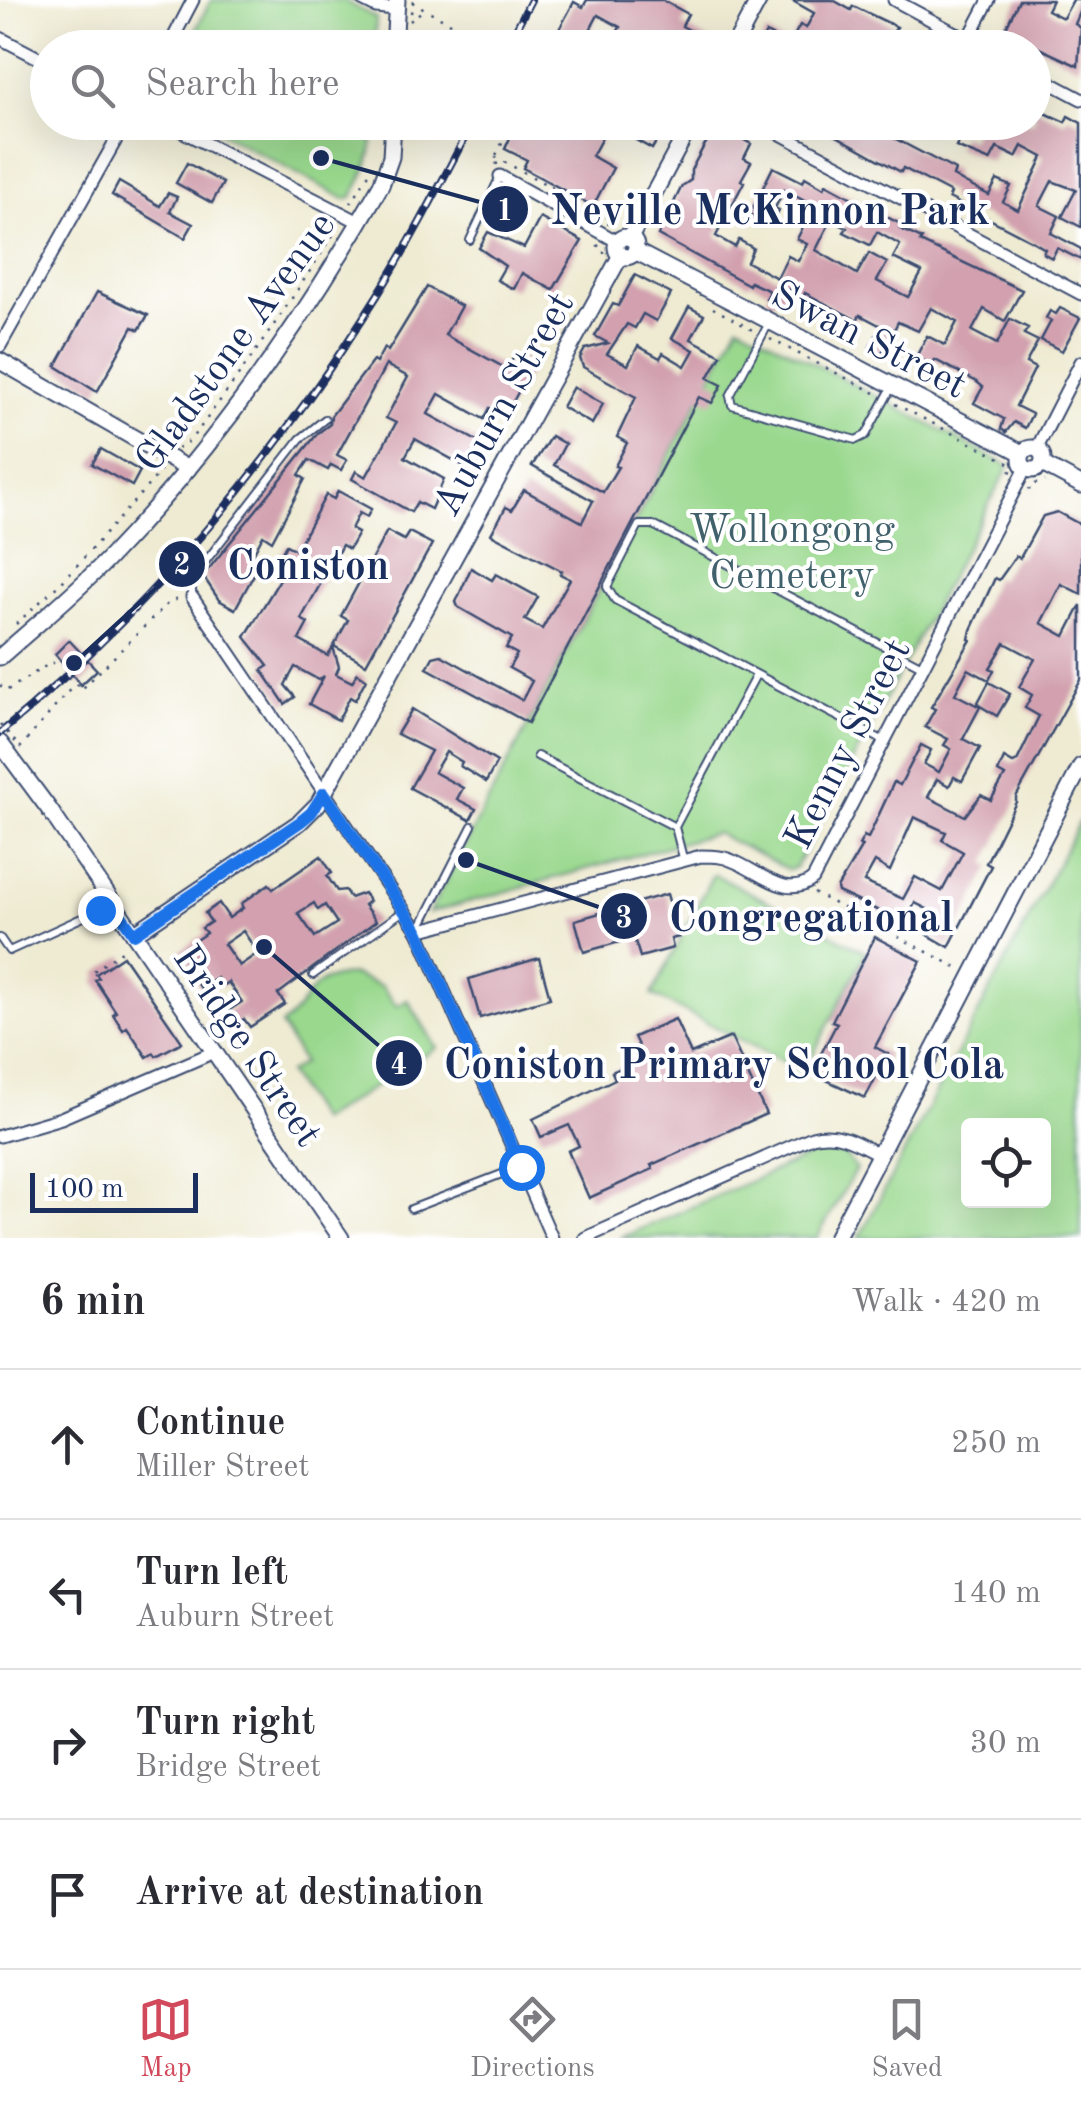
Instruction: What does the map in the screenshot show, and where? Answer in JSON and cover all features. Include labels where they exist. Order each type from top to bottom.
[{"type":"main road","points":[[743,30],[760,0]]},
{"type":"main road","points":[[398,30],[404,3]]},
{"type":"main road","name":"Gladstone Avenue","points":[[0,657],[106,560],[188,468],[265,368],[359,222],[388,167],[391,140]]},
{"type":"main road","name":"Auburn Street","points":[[130,941],[311,813],[682,140]]},
{"type":"main road","name":"Swan Street","points":[[626,246],[766,328],[1081,485]]},
{"type":"main road","points":[[0,362],[188,468]]},
{"type":"main road","name":"Bridge Street","points":[[12,748],[113,904],[130,941],[214,1052],[342,1238]]},
{"type":"main road","points":[[836,1238],[1081,766]]},
{"type":"street","points":[[177,30],[193,0]]},
{"type":"street","points":[[362,0],[376,8],[404,3]]},
{"type":"street","points":[[894,0],[950,30]]},
{"type":"street","points":[[973,30],[989,0]]},
{"type":"street","points":[[0,38],[30,54]]},
{"type":"street","points":[[1051,83],[1081,100]]},
{"type":"street","points":[[0,346],[116,140]]},
{"type":"street","points":[[198,140],[359,222]]},
{"type":"street","points":[[792,140],[1081,294]]},
{"type":"street","name":"Swan Street","points":[[500,176],[626,246]]},
{"type":"street","name":"Kenny Street","points":[[805,886],[814,879],[1081,362]]},
{"type":"street","points":[[192,597],[418,931],[552,1238]]},
{"type":"street","points":[[418,931],[684,858],[716,856],[733,860],[782,886],[805,886]]},
{"type":"street","points":[[0,1136],[61,1118],[214,1052]]},
{"type":"street","points":[[585,1238],[812,1136],[843,1136],[878,1154]]},
{"type":"lane","points":[[470,240],[500,176]]},
{"type":"lane","points":[[766,328],[730,396],[732,405],[856,440],[866,435],[889,392]]},
{"type":"lane","points":[[192,597],[192,579],[300,439],[325,419]]},
{"type":"lane","points":[[884,740],[609,595],[607,587],[639,525],[653,525],[922,666]]},
{"type":"lane","points":[[684,858],[675,827],[756,674]]},
{"type":"lane","points":[[536,756],[675,827]]},
{"type":"lane","points":[[418,931],[472,826]]},
{"type":"lane","points":[[0,938],[9,952],[113,904]]},
{"type":"lane","points":[[314,975],[406,910]]},
{"type":"lane","points":[[411,1209],[521,1167]]},
{"type":"path","points":[[426,9],[409,22],[404,3],[426,9],[465,30]]},
{"type":"path","points":[[500,176],[495,157],[504,140]]},
{"type":"path","points":[[495,157],[611,219]]},
{"type":"path","points":[[350,204],[371,170]]},
{"type":"path","points":[[178,448],[185,445],[251,359],[311,270],[335,232],[330,219]]},
{"type":"path","points":[[597,244],[606,252],[603,259]]},
{"type":"path","points":[[712,307],[766,328],[889,392],[1008,462],[1012,468],[1007,478]]},
{"type":"path","name":"Gladstone Avenue","points":[[13,627],[64,580],[160,476],[163,465]]},
{"type":"path","points":[[1032,490],[1041,481],[1052,484]]},
{"type":"path","points":[[67,678],[82,689],[171,601],[192,597]]},
{"type":"path","points":[[0,686],[6,691],[52,662],[59,669]]},
{"type":"path","points":[[0,724],[12,748],[74,685]]},
{"type":"path","points":[[805,886],[817,896],[973,976]]},
{"type":"path","points":[[94,971],[130,941]]},
{"type":"green space","points":[[211,0],[343,0],[376,18],[376,30],[196,30]]},
{"type":"green space","points":[[235,140],[373,140],[366,170],[352,197],[345,199]]},
{"type":"green space","name":"Wollongong Cemetery","points":[[739,324],[1009,466],[796,867],[789,870],[716,833],[429,913]]},
{"type":"green space","points":[[1081,819],[1081,1238],[859,1238]]},
{"type":"green space","points":[[712,876],[866,952],[804,1072],[652,995]]},
{"type":"green space","points":[[353,975],[381,986],[397,1006],[408,1000],[437,1048],[319,1121],[288,1073],[303,1063],[281,1025],[316,986]]},
{"type":"green space","points":[[822,1150],[845,1155],[856,1169],[817,1238],[620,1238]]},
{"type":"building","points":[[587,0],[662,0],[688,14],[682,26],[689,30],[618,30],[620,27],[598,15],[590,30],[559,30],[574,2],[583,7]]},
{"type":"building","points":[[791,0],[833,0],[897,27],[797,30],[800,25],[806,28],[814,13]]},
{"type":"building","points":[[1019,0],[1052,0],[1047,10],[1063,18],[1073,0],[1081,0],[1075,24],[1081,28],[1078,66],[1051,54],[1051,30],[1005,30]]},
{"type":"building","points":[[1051,116],[1065,122],[1068,116],[1081,123],[1081,227],[1062,217],[1076,190],[1052,181],[1039,206],[1059,216],[1051,233],[1081,249],[1081,260],[1057,248],[1052,258],[1032,241],[949,198],[951,193],[903,168],[901,172],[844,140],[898,140],[955,170],[953,176],[989,195],[997,180],[1011,186],[1003,202],[1018,210],[1043,157],[1022,146],[1016,157],[997,148],[990,161],[956,147],[960,140],[1051,140]]},
{"type":"building","points":[[509,140],[601,140],[592,156],[613,168],[593,206],[523,168],[527,160],[505,149]]},
{"type":"building","points":[[636,140],[657,140],[652,149]]},
{"type":"building","points":[[708,140],[744,140],[751,144],[744,158],[751,162],[741,180],[744,182],[716,236],[735,247],[739,240],[753,248],[747,262],[777,278],[788,256],[798,261],[807,244],[797,239],[814,206],[784,190],[772,225],[750,214],[773,167],[803,182],[805,177],[824,188],[826,184],[902,225],[900,229],[922,239],[920,242],[1022,290],[1005,321],[984,309],[972,331],[997,344],[1010,319],[1028,328],[1024,334],[1038,341],[1026,363],[1035,368],[1016,406],[1032,414],[1025,428],[1014,422],[1006,432],[1001,429],[1004,419],[974,403],[983,387],[935,360],[932,365],[916,357],[927,336],[945,345],[957,322],[931,308],[918,331],[898,322],[882,353],[870,347],[881,326],[860,315],[857,320],[789,289],[785,298],[778,295],[775,302],[766,299],[770,291],[750,282],[749,285],[658,235],[682,186],[691,180],[691,170]],"holes":[[[831,220],[847,228],[844,232],[870,245],[877,232],[900,245],[893,258],[922,272],[908,297],[877,281],[887,263],[869,253],[857,274],[816,250]]]},
{"type":"building","points":[[187,163],[223,183],[212,203],[176,183]]},
{"type":"building","points":[[119,182],[160,206],[168,193],[177,197],[170,212],[193,224],[185,238],[112,195]]},
{"type":"building","points":[[540,218],[582,241],[553,290],[522,273],[514,289],[497,280],[505,266],[479,248],[488,232],[524,248]]},
{"type":"building","points":[[635,275],[671,294],[656,321],[643,314],[635,328],[627,324],[607,354],[628,365],[638,346],[660,358],[663,353],[685,366],[694,350],[672,338],[689,307],[704,315],[691,339],[721,355],[708,378],[722,385],[712,403],[699,397],[528,723],[427,668],[433,657],[441,655],[522,700],[532,681],[509,668],[517,654],[506,648],[512,638],[458,607],[456,602],[471,568],[492,580],[496,574],[538,597],[525,620],[542,629],[570,579],[491,534],[506,507],[512,510],[524,490],[582,522],[593,501],[532,466],[551,436],[565,444],[554,465],[603,492],[618,467],[615,466],[627,443],[617,437],[636,397],[583,367],[580,358],[585,349],[608,343],[595,336]]},
{"type":"building","points":[[427,287],[461,306],[445,335],[507,369],[515,355],[533,365],[505,416],[490,408],[484,419],[439,394],[428,414],[484,445],[486,453],[475,472],[415,439],[405,457],[444,479],[431,509],[417,502],[411,512],[352,479],[356,471],[366,477],[396,423],[386,418],[408,377],[386,365],[337,455],[347,460],[341,470],[331,465],[328,470],[309,460],[299,475],[305,479],[272,541],[263,535],[249,562],[258,567],[235,609],[219,600],[203,576],[318,433],[330,424],[331,416],[373,361],[376,363],[384,348],[388,351]]},
{"type":"building","points":[[97,292],[148,315],[139,330],[133,327],[97,392],[56,366]]},
{"type":"building","points":[[1060,308],[1080,318],[1062,351],[1041,340],[1051,321],[1046,318],[1050,311],[1056,314]]},
{"type":"building","points":[[573,387],[603,404],[592,424],[562,407]]},
{"type":"building","points":[[101,449],[140,471],[132,486],[92,464]]},
{"type":"building","points":[[338,491],[371,509],[367,517],[359,513],[351,529],[358,533],[349,549],[342,545],[301,619],[308,623],[299,640],[328,656],[333,647],[339,667],[336,674],[352,682],[357,673],[366,679],[355,700],[350,697],[338,720],[309,704],[324,676],[319,680],[295,667],[285,685],[295,697],[285,704],[262,670],[268,666],[245,637],[288,566],[278,560],[286,545],[296,550],[326,495],[334,499]]},
{"type":"building","points":[[1057,512],[1081,525],[1081,594],[1061,584],[1041,623],[1065,636],[1081,605],[1081,680],[1016,797],[986,863],[991,866],[949,947],[928,935],[939,915],[915,903],[903,927],[837,888],[864,836],[868,838],[894,782],[900,785],[921,745],[931,750],[924,764],[939,772],[951,749],[944,745],[948,739],[925,727],[935,709],[931,707],[971,640],[971,630],[995,578],[999,580],[1016,556],[1020,558],[1043,516]],"holes":[[[1005,643],[1035,659],[1019,687],[1032,695],[1025,708],[1039,716],[1017,761],[1004,758],[998,772],[1005,776],[991,800],[981,795],[965,816],[928,797],[937,779],[949,786],[954,777],[962,781],[980,748],[963,739],[980,707],[955,694],[968,669],[989,680],[994,670],[990,668]],[[914,817],[946,832],[942,840],[963,852],[942,891],[915,877],[903,899],[864,882],[875,862],[890,871]]]},
{"type":"building","points":[[387,531],[404,540],[409,532],[432,544],[366,664],[334,646],[348,620],[341,616]]},
{"type":"building","points":[[69,640],[97,670],[81,685],[55,654]]},
{"type":"building","points":[[989,682],[1010,694],[997,716],[977,704]]},
{"type":"building","points":[[412,709],[497,762],[486,782],[446,752],[434,772],[463,788],[457,799],[476,809],[470,820],[410,788],[431,751],[397,734]]},
{"type":"building","points":[[321,856],[337,891],[345,890],[350,898],[364,893],[369,901],[364,905],[376,921],[278,994],[285,1004],[250,1027],[244,1019],[229,1029],[220,1016],[242,1002],[228,982],[222,986],[217,978],[201,988],[195,980],[199,977],[180,951],[206,933],[202,928],[211,922],[205,913],[219,903],[229,918],[269,884],[273,889]],"holes":[[[314,903],[318,910],[325,905],[337,923],[315,937],[298,913]],[[243,931],[258,953],[239,966],[224,944]]]},
{"type":"building","points":[[667,894],[679,937],[671,939],[673,948],[640,957],[634,938],[584,952],[575,920]]},
{"type":"building","points":[[875,937],[921,961],[875,1047],[888,1054],[865,1098],[811,1073],[837,1023],[832,1021]]},
{"type":"building","points":[[123,956],[182,1042],[156,1056],[154,1053],[147,1057],[127,1027],[123,1030],[95,980],[99,978],[96,974]]},
{"type":"building","points":[[539,958],[550,998],[480,1018],[469,979]]},
{"type":"building","points":[[675,1019],[691,1054],[731,1037],[766,1114],[651,1165],[653,1169],[589,1198],[568,1151],[579,1146],[569,1125],[541,1137],[533,1119],[615,1079],[612,1072],[644,1058],[634,1037]]},
{"type":"railway","points":[[515,30],[531,0]]},
{"type":"railway","points":[[0,733],[108,636],[252,474],[377,296],[464,140]]},
{"type":"place","name":"Neville McKinnon Park","points":[[321,158]]},
{"type":"place","name":"Coniston","points":[[74,663]]},
{"type":"place","name":"Congregational","points":[[466,860]]},
{"type":"place","name":"Coniston Primary School Cola","points":[[264,947]]},
{"type":"route","points":[[100,910],[113,904],[134,934],[300,822],[324,793],[418,931],[521,1167]]}]
